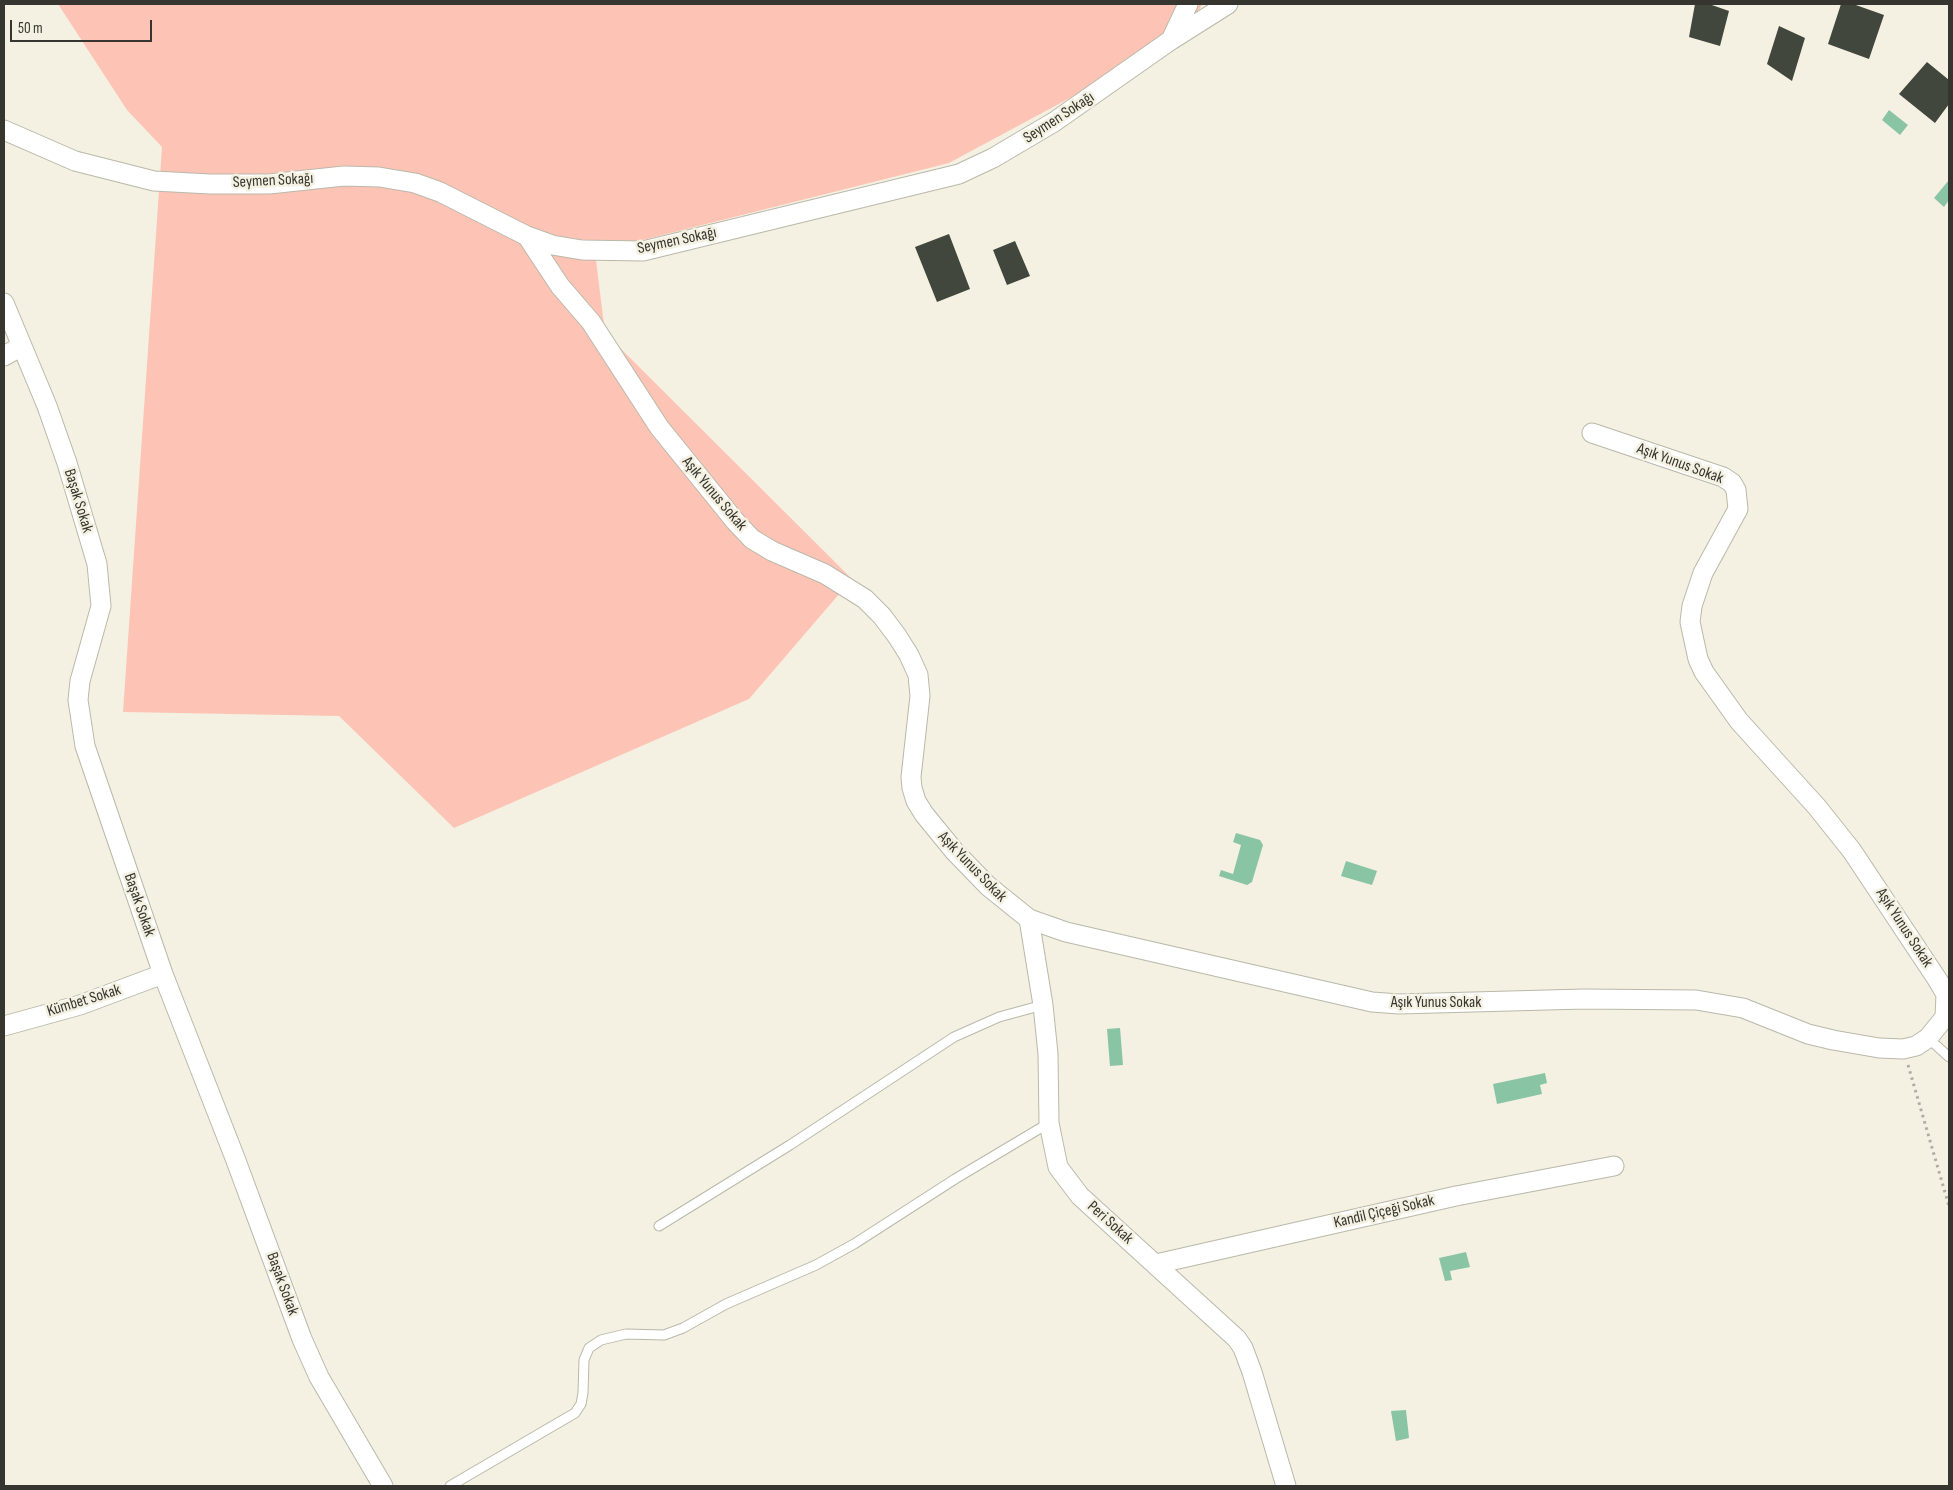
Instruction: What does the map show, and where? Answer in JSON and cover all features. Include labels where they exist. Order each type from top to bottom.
[{"type":"street","points":[[1171,40],[1188,4]]},
{"type":"street","name":"Seymen Sokağı","points":[[4,130],[75,161],[154,181],[249,184],[344,176],[378,177],[414,183],[440,192],[527,236],[552,245],[582,250],[643,251],[673,245],[784,215],[959,174],[993,158],[1047,127],[1171,40],[1228,4]]},
{"type":"street","name":"Aşık Yunus Sokak","points":[[527,236],[560,286],[591,322],[659,427],[735,522],[752,539],[772,551],[824,574],[865,599],[897,636],[909,655],[918,675],[920,696],[911,777],[916,801],[930,822],[981,880],[1005,902],[1029,918],[1066,932],[1372,1002],[1445,1004],[1584,999],[1696,1000],[1743,1008],[1808,1034],[1834,1040],[1879,1048],[1903,1049],[1916,1046],[1928,1038],[1942,1022],[1947,1007],[1946,994],[1852,850],[1817,807],[1739,721],[1704,672],[1698,659],[1690,622],[1692,606],[1703,573],[1738,509],[1736,490],[1732,483],[1724,477],[1592,433]]},
{"type":"street","name":"Başak Sokak","points":[[4,303],[47,406],[67,463],[97,564],[101,606],[80,681],[78,700],[85,746],[163,974],[235,1158],[302,1339],[319,1377],[382,1486]]},
{"type":"street","points":[[4,356],[22,346]]},
{"type":"street","name":"Peri Sokak","points":[[1029,918],[1043,1005],[1048,1054],[1049,1123],[1058,1167],[1068,1182],[1224,1326],[1243,1348],[1286,1486]]},
{"type":"street","name":"Kümbet Sokak","points":[[4,1026],[80,1004],[163,974]]},
{"type":"street","name":"Kandil Çiçeği Sokak","points":[[1156,1264],[1456,1196],[1614,1166]]},
{"type":"lane","points":[[658,1226],[790,1145],[954,1037],[999,1016],[1043,1005]]},
{"type":"lane","points":[[1928,1038],[1949,1057]]},
{"type":"lane","points":[[450,1486],[575,1413],[581,1404],[584,1393],[584,1360],[589,1348],[602,1340],[626,1334],[664,1335],[683,1328],[726,1304],[816,1265],[854,1244],[938,1189],[1049,1123]]},
{"type":"path","points":[[1903,1049],[1949,1206]]},
{"type":"shaded area","points":[[58,4],[1202,4],[1187,35],[949,163],[595,252],[605,333],[852,579],[749,699],[454,828],[339,716],[123,712],[162,147],[127,110]]},
{"type":"shaded area","points":[[1889,110],[1908,125],[1900,135],[1882,120]]},
{"type":"shaded area","points":[[1949,180],[1949,200],[1944,207],[1934,198]]},
{"type":"shaded area","points":[[1236,833],[1260,840],[1263,845],[1252,882],[1247,885],[1219,876],[1221,870],[1233,874],[1241,845],[1233,842]]},
{"type":"shaded area","points":[[1346,861],[1377,871],[1372,885],[1341,876]]},
{"type":"shaded area","points":[[1120,1028],[1123,1065],[1110,1066],[1107,1029]]},
{"type":"shaded area","points":[[1545,1073],[1547,1083],[1540,1085],[1542,1094],[1497,1104],[1493,1084]]},
{"type":"shaded area","points":[[1466,1252],[1470,1267],[1450,1271],[1452,1280],[1445,1281],[1439,1258]]},
{"type":"shaded area","points":[[1406,1410],[1409,1438],[1396,1441],[1391,1411]]},
{"type":"building","points":[[1695,4],[1709,4],[1729,11],[1720,46],[1689,37]]},
{"type":"building","points":[[1841,4],[1853,4],[1884,15],[1869,59],[1828,44]]},
{"type":"building","points":[[1779,26],[1805,38],[1792,81],[1767,64]]},
{"type":"building","points":[[1927,62],[1949,80],[1949,104],[1935,123],[1899,94]]},
{"type":"building","points":[[949,234],[970,289],[937,302],[915,247]]},
{"type":"building","points":[[1015,241],[1030,276],[1007,285],[993,250]]}]
